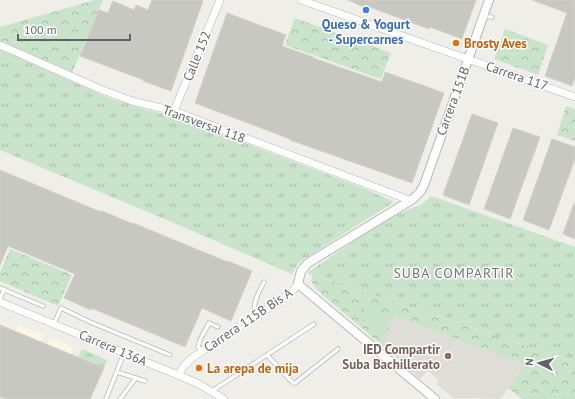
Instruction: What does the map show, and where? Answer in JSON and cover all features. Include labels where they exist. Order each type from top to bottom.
[{"type":"street","name":"Calle 152","points":[[174,111],[220,0]]},
{"type":"street","name":"Carrera 117","points":[[301,0],[575,97]]},
{"type":"street","name":"Carrera 151B","points":[[411,200],[420,192],[424,185],[489,0]]},
{"type":"street","name":"Transversal 118","points":[[0,45],[100,89],[132,101],[174,111],[411,200]]},
{"type":"street","name":"Carrera 115B Bis A","points":[[178,375],[188,362],[202,351],[290,294],[298,284],[301,271],[308,263],[411,200]]},
{"type":"street","points":[[298,284],[435,399]]},
{"type":"street","name":"Carrera 136A","points":[[0,302],[178,375],[212,391],[224,399]]},
{"type":"lane","points":[[256,316],[254,312],[255,301],[264,282]]},
{"type":"lane","points":[[0,299],[2,288],[42,306]]},
{"type":"lane","points":[[54,324],[61,308],[90,322],[170,355]]},
{"type":"lane","points":[[202,351],[198,347],[198,343],[209,324],[218,327]]},
{"type":"lane","points":[[212,391],[314,324]]},
{"type":"lane","points":[[268,355],[293,383],[295,383],[338,349]]},
{"type":"lane","points":[[106,399],[124,353]]},
{"type":"lane","points":[[117,372],[145,381]]},
{"type":"lane","points":[[120,399],[136,378]]},
{"type":"shaded area","name":"IED Compartir Suba Bachillerato","points":[[394,315],[527,365],[500,399],[455,399],[436,384],[439,380],[428,371],[420,379],[383,346]]},
{"type":"shaded area","points":[[19,324],[44,335],[41,342],[16,331]]},
{"type":"shaded area","points":[[50,337],[74,348],[71,355],[47,344]]},
{"type":"green space","points":[[95,0],[103,0],[72,73],[0,42],[0,27]]},
{"type":"green space","points":[[295,18],[391,53],[381,79],[285,45]]},
{"type":"green space","points":[[505,29],[548,45],[538,75],[494,59]]},
{"type":"green space","points":[[0,49],[109,98],[147,110],[174,116],[366,189],[394,202],[304,259],[297,265],[292,274],[0,150]]},
{"type":"green space","points":[[566,106],[575,109],[575,141],[557,135]]},
{"type":"green space","points":[[431,196],[575,247],[575,362],[307,273],[386,219],[422,204]]},
{"type":"green space","points":[[10,249],[72,275],[58,306],[0,281],[0,273]]},
{"type":"green space","points":[[313,275],[575,362],[575,399],[522,399],[508,388],[526,365],[394,315],[383,346],[317,290],[311,281]]},
{"type":"green space","points":[[365,307],[391,316],[386,331],[360,322]]},
{"type":"green space","points":[[82,349],[107,360],[104,368],[78,357]]},
{"type":"building","points":[[152,0],[203,1],[171,91],[80,56],[99,10],[108,13],[113,1],[134,10],[136,5],[148,10]]},
{"type":"building","points":[[348,0],[476,0],[462,39],[430,27],[429,29],[367,6],[366,8]]},
{"type":"building","points":[[532,0],[575,0],[575,77],[572,86],[545,76],[567,13]]},
{"type":"building","points":[[227,13],[286,35],[282,46],[313,58],[382,82],[385,72],[444,93],[412,183],[290,140],[195,103]]},
{"type":"building","points":[[472,114],[498,123],[469,205],[443,195]]},
{"type":"building","points":[[513,128],[540,137],[510,219],[484,209]]},
{"type":"building","points":[[552,139],[575,147],[575,159],[549,230],[523,220]]},
{"type":"building","points":[[0,170],[101,212],[102,211],[133,223],[252,271],[231,321],[202,308],[185,347],[64,298],[75,274],[8,246],[0,265]]},
{"type":"building","points":[[575,203],[575,239],[563,234]]},
{"type":"building","points":[[0,325],[104,368],[90,399],[6,399],[0,397]]},
{"type":"place","name":"Queso & Yogurt - Supercarnes","points":[[366,10]]},
{"type":"place","name":"Brosty Aves","points":[[456,43]]},
{"type":"place","name":"IED Compartir Suba Bachillerato","points":[[448,356]]},
{"type":"place","name":"La arepa de mija","points":[[199,368]]},
{"type":"district","name":"SUBA COMPARTIR","points":[[454,273]]}]
